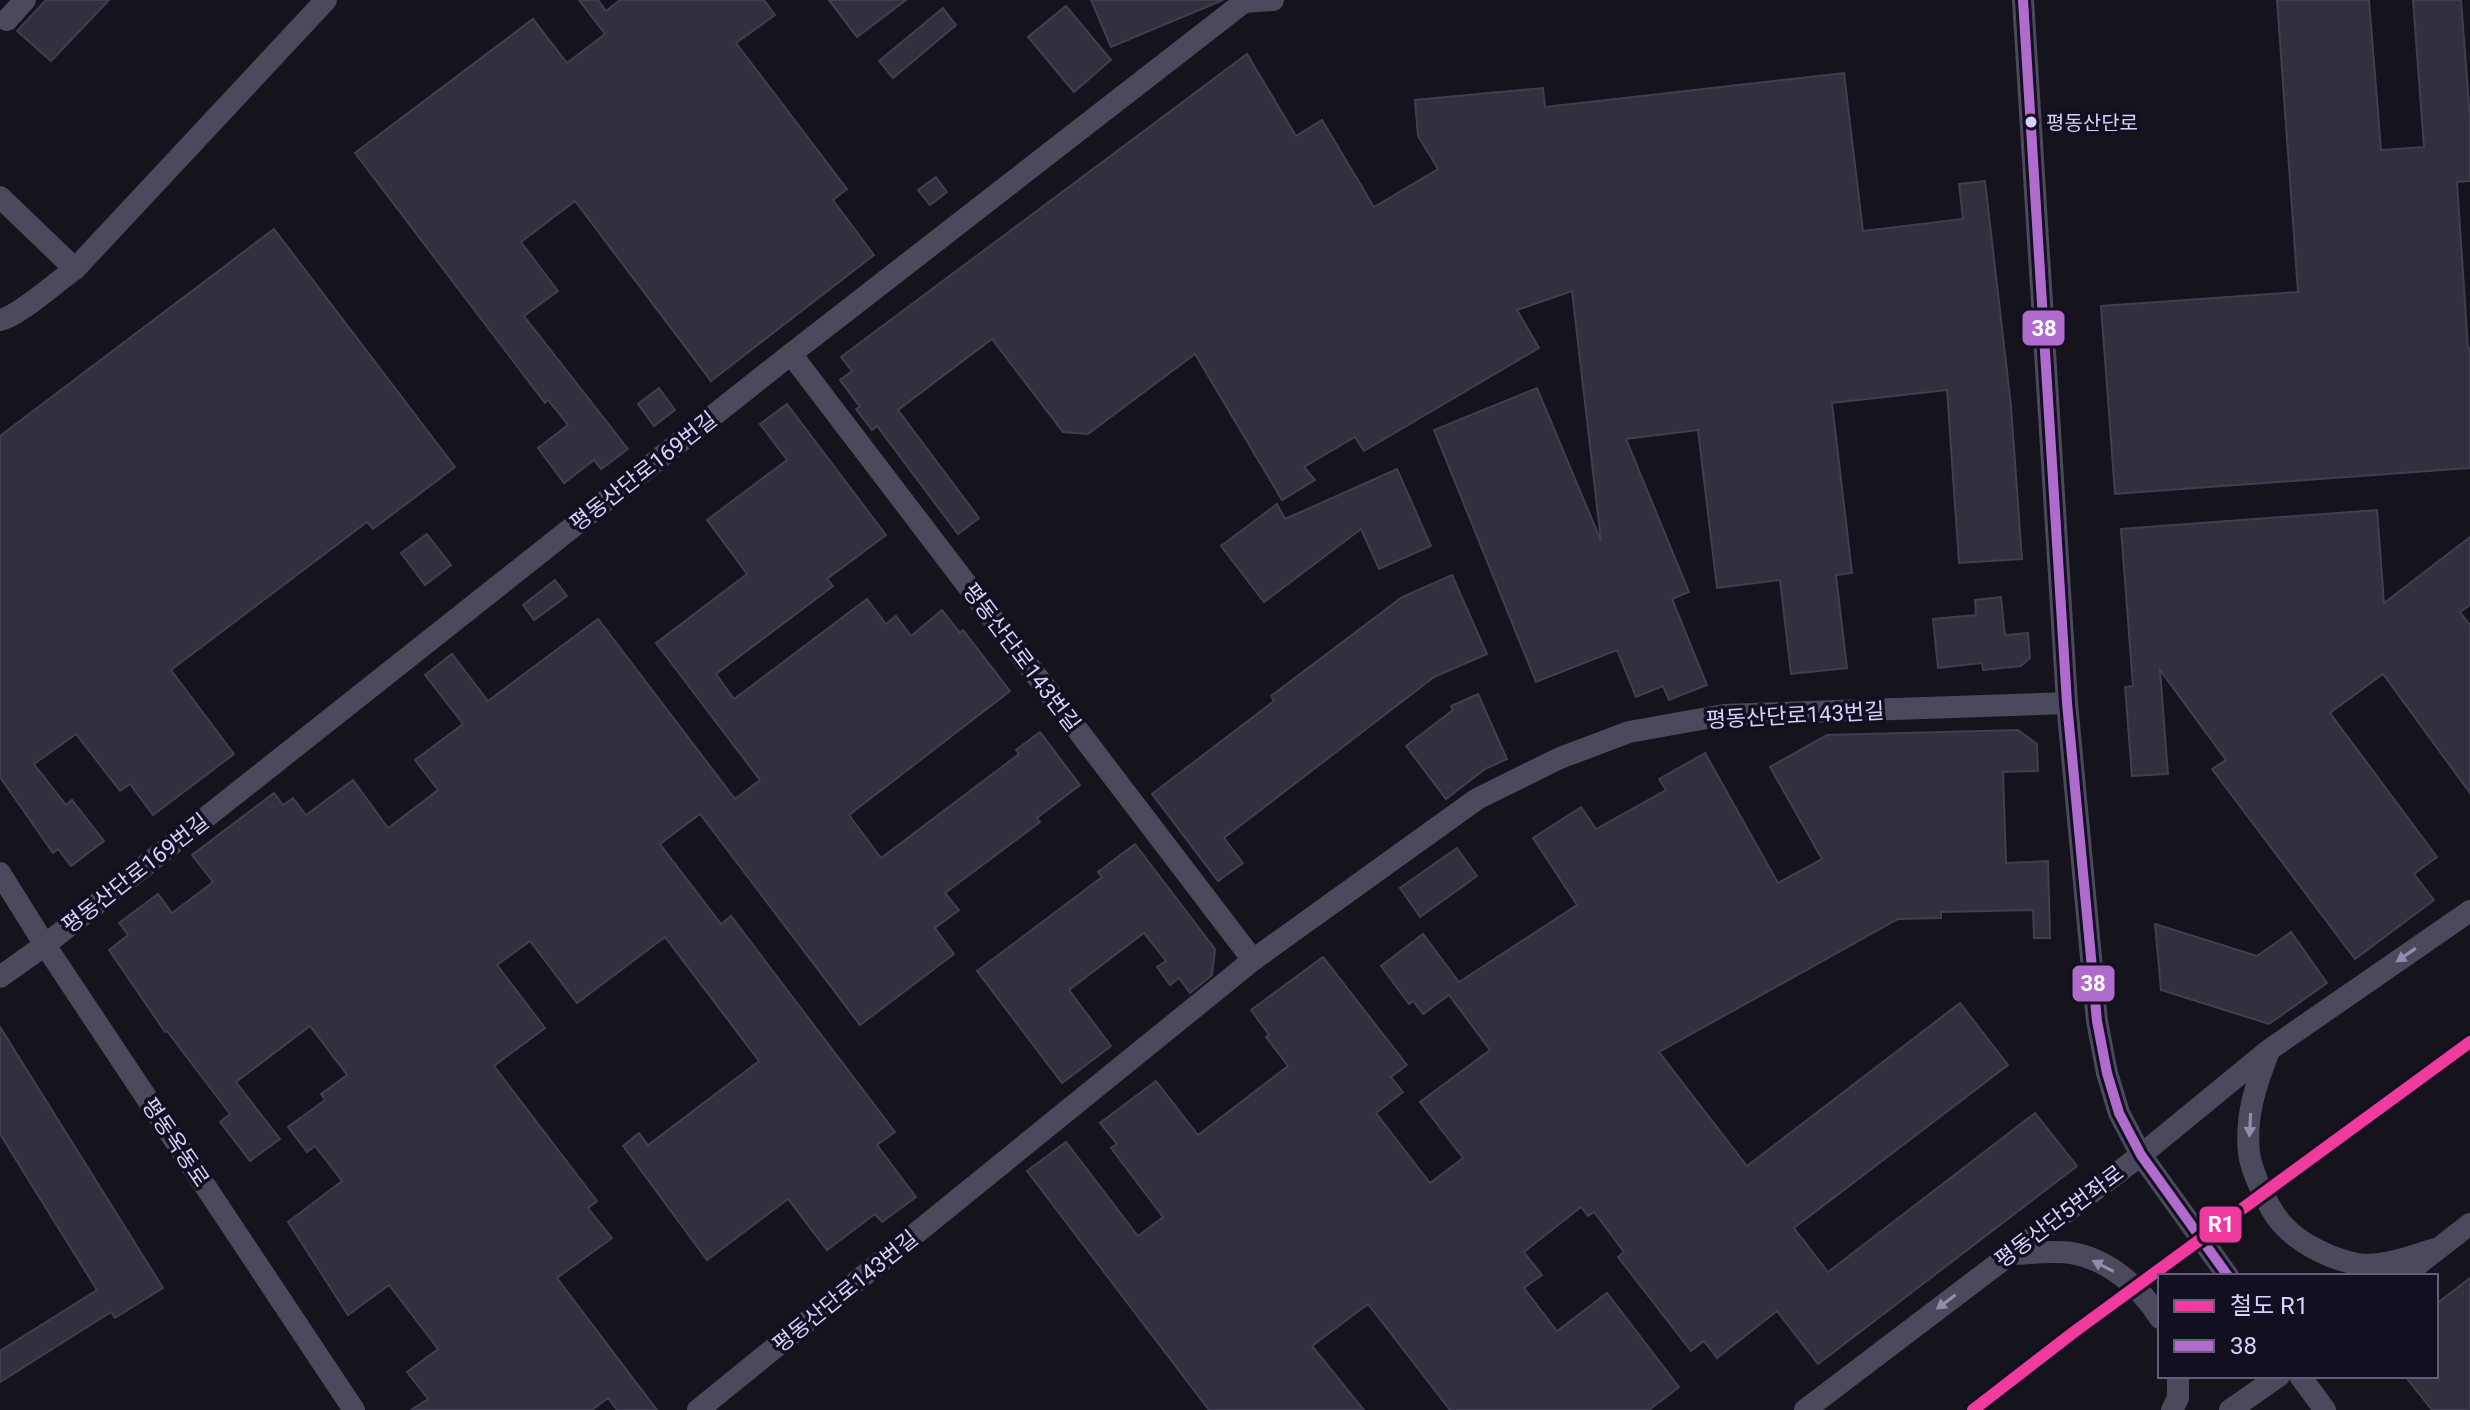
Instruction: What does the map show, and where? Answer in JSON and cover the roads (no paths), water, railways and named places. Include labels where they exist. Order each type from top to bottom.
[{"type":"street","points":[[7,20],[25,0]]},
{"type":"street","points":[[0,320],[21,311],[75,269],[326,0]]},
{"type":"street","name":"평동산단로169번길","points":[[0,977],[45,945],[791,354],[1244,1],[1273,0]]},
{"type":"street","points":[[2023,0],[2067,703],[2097,1021],[2119,1113],[2141,1155],[2227,1274]]},
{"type":"street","points":[[0,197],[75,269]]},
{"type":"street","name":"평동산단로143번길","points":[[791,354],[1253,960]]},
{"type":"street","name":"평동산단로143번길","points":[[698,1410],[1253,960],[1477,799],[1560,758],[1629,732],[1724,715],[2067,703]]},
{"type":"street","name":"평동옥동로","points":[[0,873],[354,1410]]},
{"type":"street","name":"평동산단5번좌로","points":[[1805,1410],[2141,1155],[2269,1050],[2470,911]]},
{"type":"street","points":[[2269,1050],[2253,1091],[2249,1155],[2260,1185],[2282,1224],[2323,1254],[2361,1265],[2396,1260],[2436,1249]]},
{"type":"street","points":[[2405,1274],[2470,1224]]},
{"type":"street","points":[[2008,1254],[2070,1253],[2098,1262],[2126,1278],[2158,1316]]},
{"type":"street","points":[[2172,1410],[2178,1398],[2178,1378]]},
{"type":"street","points":[[2230,1410],[2276,1378]]},
{"type":"street","points":[[2301,1378],[2325,1410]]},
{"type":"railway","points":[[1973,1410],[2074,1332],[2470,1042]]},
{"type":"rail line","name":"R1","points":[[1973,1410],[2074,1332],[2470,1042]]},
{"type":"place","name":"평동산단로","points":[[2031,122]]}]
